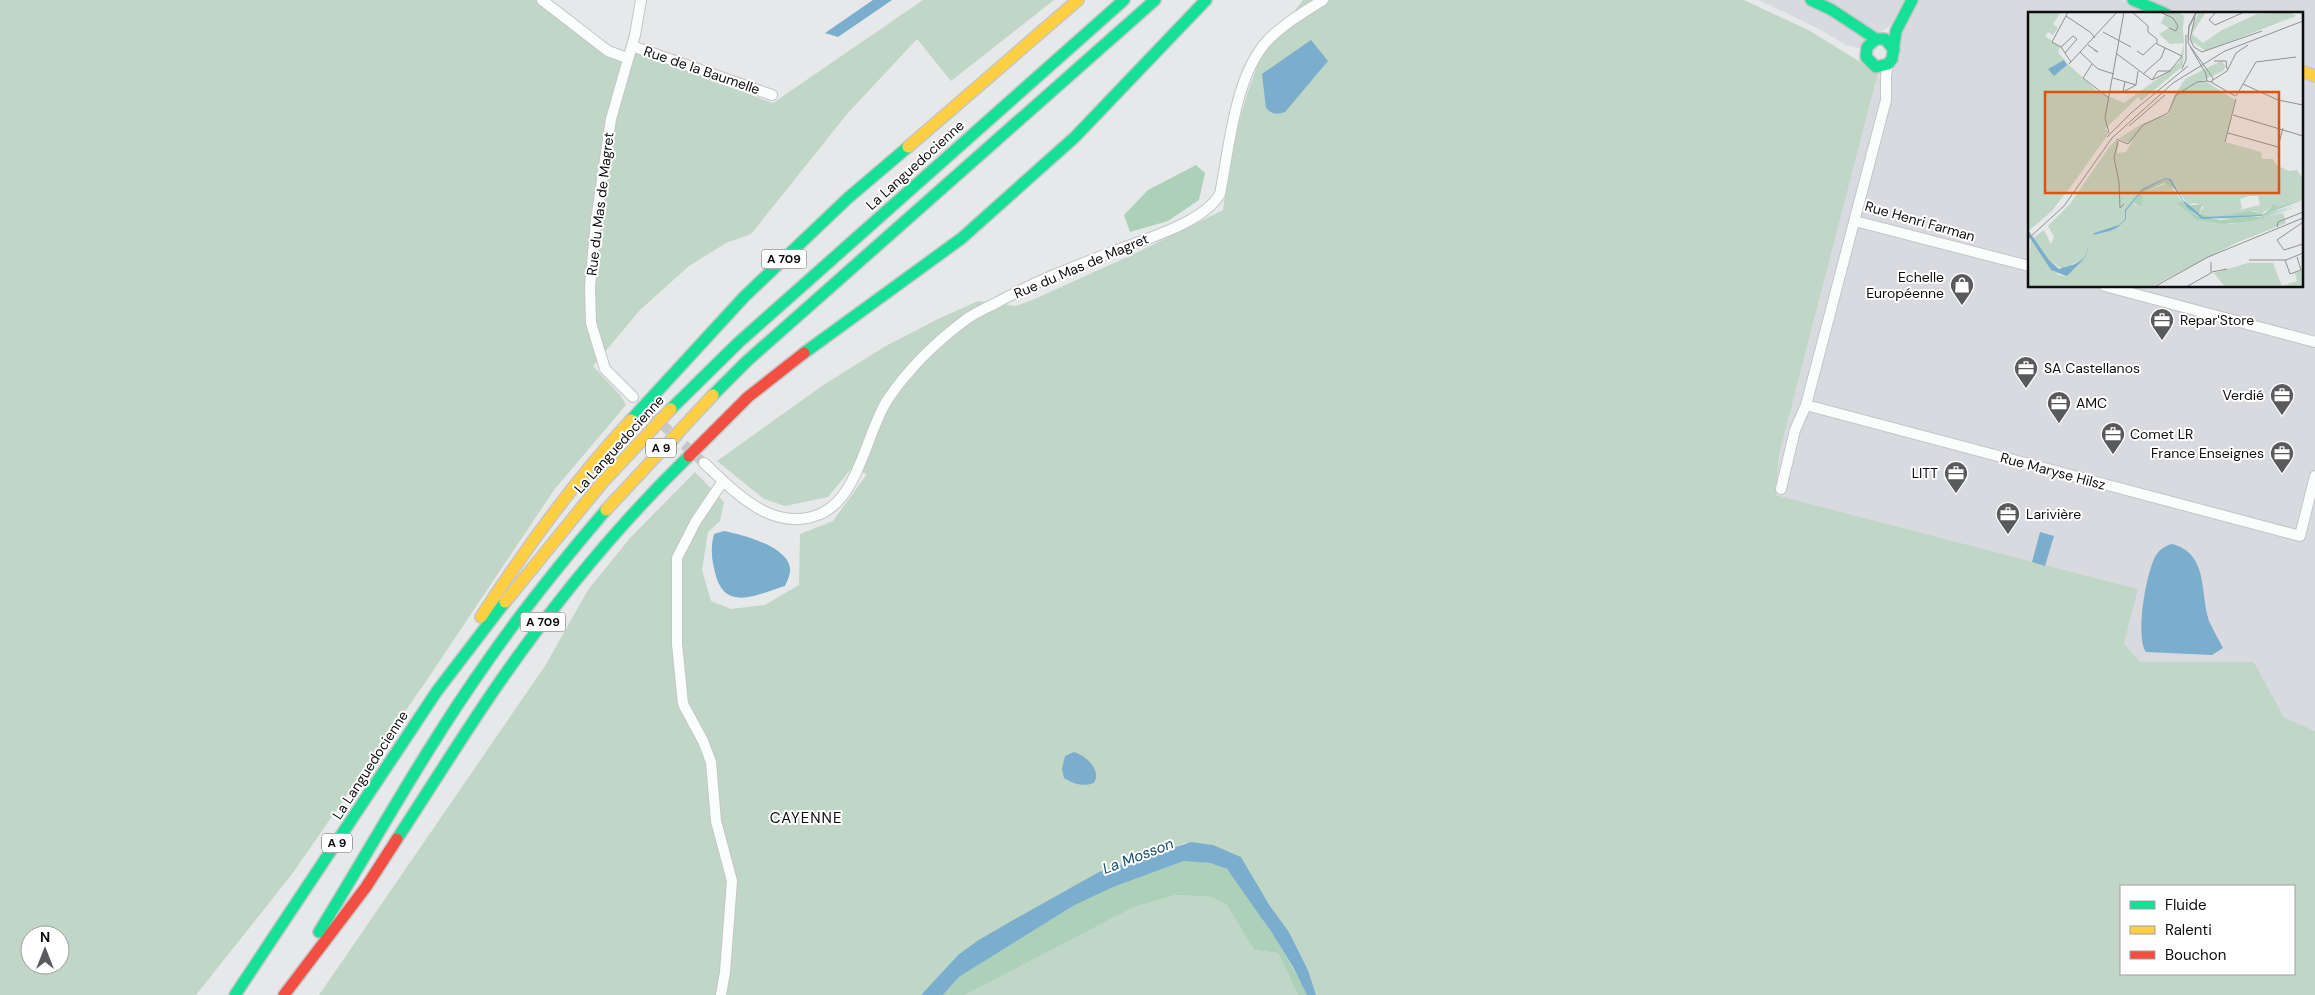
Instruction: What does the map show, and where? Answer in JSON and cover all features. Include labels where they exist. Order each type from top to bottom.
[{"type":"main road","name":"A 709","points":[[436,690],[528,546],[592,462],[744,296],[848,198],[1078,0]]},
{"type":"main road","name":"La Languedocienne","points":[[235,995],[302,897],[436,690],[561,532],[608,477],[678,402],[771,313],[1124,0]]},
{"type":"main road","name":"A 9","points":[[282,995],[457,706],[524,611],[616,498],[688,420],[747,361],[1155,0]]},
{"type":"main road","name":"A 709","points":[[282,995],[366,887],[484,706],[531,639],[573,584],[652,492],[748,397],[778,372],[962,238],[1075,137],[1206,0]]},
{"type":"main road","points":[[1867,47],[1881,39],[1899,23],[1912,0]]},
{"type":"main road","points":[[2133,0],[2161,12]]},
{"type":"main road","points":[[1815,2],[1881,39],[1894,50]]},
{"type":"main road","points":[[1815,2],[1867,47]]},
{"type":"main road","points":[[1867,47],[1866,57],[1876,67],[1888,64],[1892,59],[1899,23]]},
{"type":"main road","points":[[2302,71],[2315,76]]},
{"type":"street","points":[[542,0],[608,52],[627,58]]},
{"type":"street","name":"Rue du Mas de Magret","points":[[634,397],[605,369],[591,323],[590,288],[593,245],[611,119],[632,46],[641,0]]},
{"type":"street","name":"Rue du Mas de Magret","points":[[704,462],[747,503],[770,515],[801,519],[822,514],[840,498],[851,484],[887,400],[913,366],[968,318],[1033,283],[1184,223],[1213,205],[1220,194],[1239,92],[1260,49],[1288,23],[1323,0]]},
{"type":"street","name":"Rue de la Baumelle","points":[[632,46],[772,95]]},
{"type":"street","name":"Rue Henri Farman","points":[[1888,64],[1886,100],[1855,221],[2028,266]]},
{"type":"street","name":"Rue Henri Farman","points":[[1876,67],[1882,88],[1884,109]]},
{"type":"street","points":[[1781,489],[1795,430],[1806,405],[1855,221]]},
{"type":"street","points":[[2112,288],[2315,342]]},
{"type":"street","name":"Rue Maryse Hilsz","points":[[1806,405],[2300,536],[2315,476]]},
{"type":"street","points":[[721,995],[725,972],[732,881],[716,821],[711,762],[703,741],[684,704],[678,650],[676,558],[696,521],[723,481]]},
{"type":"shaded area","points":[[1759,0],[1904,0],[1891,25],[1859,48],[1846,45],[1819,29]]},
{"type":"shaded area","points":[[1918,0],[2122,0],[2154,12],[2028,12],[2028,288],[2302,288],[2302,75],[2315,80],[2315,731],[2284,717],[2254,662],[2140,663],[2124,644],[2138,589],[1776,495],[1779,455],[1878,73],[1892,74],[1902,30]]},
{"type":"shaded area","points":[[2142,0],[2315,0],[2315,72],[2302,67],[2302,12],[2170,12]]},
{"type":"green space","points":[[0,0],[537,0],[611,57],[636,52],[773,103],[923,0],[1054,0],[951,81],[917,39],[847,114],[751,234],[726,243],[689,266],[640,310],[593,366],[620,395],[626,405],[554,490],[429,677],[292,874],[196,995],[0,995]]},
{"type":"green space","points":[[1303,0],[1744,0],[1810,31],[1878,73],[1779,455],[1776,495],[2138,589],[2124,644],[2140,662],[2254,662],[2284,717],[2315,731],[2315,995],[1316,995],[1308,970],[1289,932],[1270,906],[1241,857],[1207,844],[1184,843],[1171,850],[1108,869],[977,941],[958,955],[921,995],[319,995],[545,666],[588,590],[630,538],[695,472],[724,502],[720,521],[708,532],[702,570],[711,601],[731,609],[765,605],[799,585],[800,534],[833,521],[867,474],[851,469],[828,497],[785,506],[764,499],[717,461],[822,386],[884,347],[936,320],[978,301],[1016,306],[1030,301],[1136,253],[1223,210],[1231,151],[1247,94],[1263,51]]},
{"type":"green space","points":[[1196,165],[1205,173],[1199,200],[1168,221],[1130,232],[1124,215],[1148,190]]},
{"type":"green space","points":[[1184,861],[1211,863],[1226,869],[1232,875],[1269,928],[1294,969],[1307,995],[1298,995],[1278,953],[1254,950],[1226,904],[1210,897],[1176,895],[1134,907],[965,995],[943,995],[959,977],[1073,906],[1112,887]]},
{"type":"green space","points":[[1176,895],[1210,897],[1226,904],[1254,950],[1278,953],[1298,995],[965,995],[1134,907]]},
{"type":"water","points":[[873,0],[892,0],[838,37],[825,33]]},
{"type":"water","points":[[1311,40],[1328,61],[1285,112],[1277,114],[1270,112],[1266,108],[1262,74]]},
{"type":"water","points":[[724,531],[763,543],[781,554],[787,560],[790,568],[785,586],[744,598],[727,594],[716,576],[712,555],[714,534]]},
{"type":"water","points":[[2040,532],[2054,536],[2045,566],[2032,562]]},
{"type":"water","points":[[2172,544],[2184,549],[2192,556],[2198,566],[2210,623],[2223,648],[2212,655],[2146,652],[2143,644],[2143,605],[2148,577],[2155,557],[2160,550]]},
{"type":"water","points":[[1074,752],[1083,756],[1094,768],[1096,778],[1094,783],[1078,784],[1064,778],[1062,769],[1065,756]]},
{"type":"water","points":[[1191,842],[1213,845],[1241,857],[1270,906],[1289,932],[1308,970],[1316,995],[1307,995],[1293,967],[1270,930],[1227,869],[1210,863],[1184,861],[1113,887],[1073,906],[959,977],[943,995],[921,995],[958,955],[977,941],[1015,919],[1099,872]]},
{"type":"tunnel","points":[[640,404],[704,463]]},
{"type":"traffic: fast","points":[[671,409],[738,343],[1124,0]]},
{"type":"traffic: fast","points":[[713,395],[747,361],[1155,0]]},
{"type":"traffic: fast","points":[[804,353],[962,238],[1075,137],[1206,0]]},
{"type":"traffic: fast","points":[[1811,0],[1832,10],[1876,39]]},
{"type":"traffic: fast","points":[[1894,50],[1885,39],[1876,39],[1867,47],[1866,57],[1876,67],[1888,64],[1892,59],[1896,31],[1912,0]]},
{"type":"traffic: fast","points":[[2133,0],[2161,12]]},
{"type":"traffic: fast","points":[[631,420],[744,297],[848,198],[908,147]]},
{"type":"traffic: fast","points":[[397,839],[488,699],[558,603],[608,542],[689,456]]},
{"type":"traffic: fast","points":[[319,932],[466,692],[531,602],[606,510]]},
{"type":"traffic: fast","points":[[235,995],[437,691],[505,602]]},
{"type":"traffic: slow","points":[[908,147],[1078,0]]},
{"type":"traffic: slow","points":[[2302,71],[2315,76]]},
{"type":"traffic: slow","points":[[606,510],[713,395]]},
{"type":"traffic: slow","points":[[505,602],[601,484],[671,409]]},
{"type":"traffic: slow","points":[[481,617],[515,566],[570,491],[631,420]]},
{"type":"traffic: jam","points":[[689,456],[748,397],[804,353]]},
{"type":"traffic: jam","points":[[284,995],[366,887],[397,839]]},
{"type":"place","name":"Echelle Européenne","points":[[1962,306]]},
{"type":"place","name":"Repar'Store","points":[[2162,341]]},
{"type":"place","name":"SA Castellanos","points":[[2026,389]]},
{"type":"place","name":"Verdié","points":[[2282,416]]},
{"type":"place","name":"AMC","points":[[2059,424]]},
{"type":"place","name":"Comet LR","points":[[2113,455]]},
{"type":"place","name":"France Enseignes","points":[[2282,474]]},
{"type":"place","name":"LITT","points":[[1956,494]]},
{"type":"place","name":"Larivière","points":[[2008,535]]},
{"type":"district","name":"CAYENNE","points":[[806,818]]},
{"type":"water label","name":"La Mosson","points":[[1138,856]]}]
